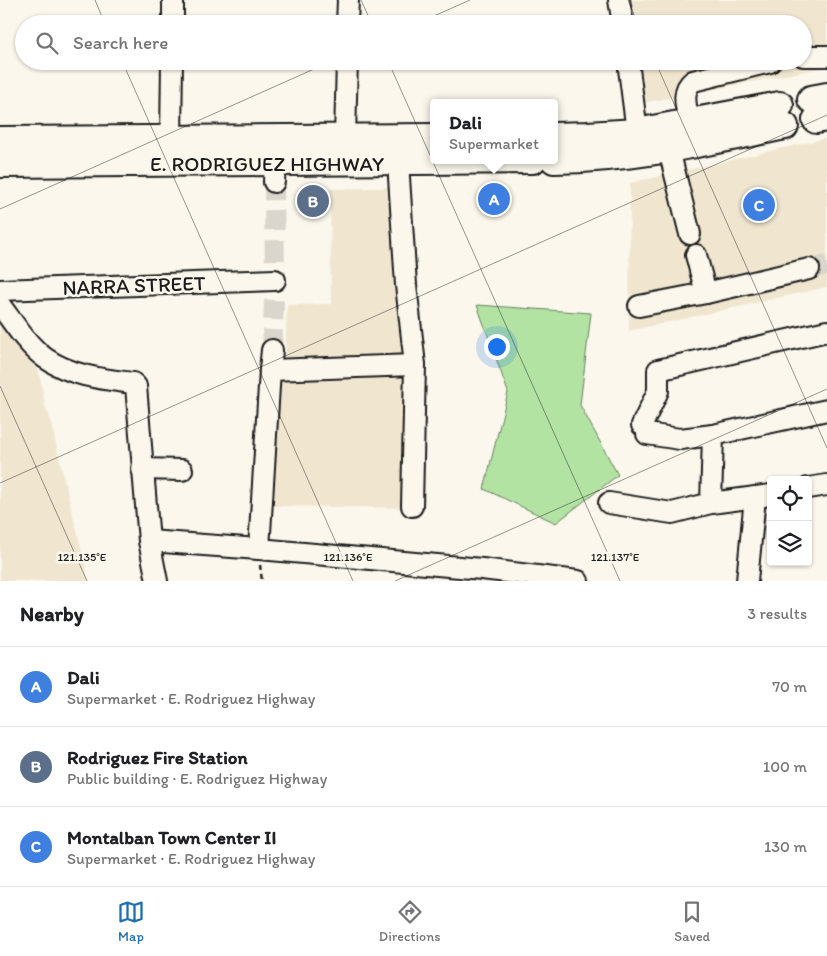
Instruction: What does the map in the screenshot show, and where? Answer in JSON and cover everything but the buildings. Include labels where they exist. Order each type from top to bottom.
[{"type":"main road","points":[[558,136],[637,132],[689,123],[782,116],[669,150],[618,157],[558,160]]},
{"type":"main road","name":"E. RODRIGUEZ HIGHWAY","points":[[0,140],[171,140],[430,136]]},
{"type":"main road","name":"E. RODRIGUEZ HIGHWAY","points":[[0,164],[274,172],[398,162],[430,162]]},
{"type":"street","points":[[172,15],[173,0]]},
{"type":"street","points":[[347,15],[348,0]]},
{"type":"street","points":[[620,0],[622,15]]},
{"type":"street","points":[[812,56],[827,56]]},
{"type":"street","points":[[171,140],[172,70]]},
{"type":"street","points":[[345,137],[347,70]]},
{"type":"street","points":[[629,70],[637,132]]},
{"type":"street","points":[[689,123],[685,95],[689,84],[693,81],[738,70]]},
{"type":"street","points":[[669,150],[690,234]]},
{"type":"street","points":[[398,162],[406,285],[415,365],[412,506]]},
{"type":"street","points":[[696,255],[706,293]]},
{"type":"street","points":[[639,306],[706,293],[809,269]]},
{"type":"street","name":"NARRA STREET","points":[[0,290],[271,279]]},
{"type":"street","points":[[0,305],[31,345],[44,358],[88,377],[135,384],[148,541],[157,581]]},
{"type":"street","points":[[827,331],[658,370],[658,391],[644,429],[680,439],[827,410]]},
{"type":"street","points":[[259,549],[272,350]]},
{"type":"street","points":[[270,370],[415,365]]},
{"type":"street","points":[[711,503],[713,434]]},
{"type":"street","points":[[142,469],[182,470]]},
{"type":"street","points":[[812,487],[827,485]]},
{"type":"street","points":[[609,503],[672,513],[711,503],[763,496],[747,581]]},
{"type":"street","points":[[148,541],[482,569],[578,581]]},
{"type":"shaded area","points":[[623,0],[827,0],[827,67],[812,70],[812,15],[625,15]]},
{"type":"shaded area","points":[[633,70],[812,70],[638,104]]},
{"type":"shaded area","points":[[827,138],[827,287],[629,331],[630,183]]},
{"type":"shaded area","points":[[408,187],[414,508],[269,506],[272,360],[285,359],[287,305],[331,304],[330,189]]},
{"type":"shaded area","points":[[0,323],[39,371],[46,410],[49,415],[89,581],[0,581]]},
{"type":"green space","points":[[477,305],[591,313],[580,405],[618,475],[556,523],[484,489],[508,392]]},
{"type":"tunnel","points":[[272,350],[275,280],[274,182]]},
{"type":"tunnel","points":[[809,269],[827,265]]},
{"type":"place","name":"Dali","points":[[494,199]]},
{"type":"place","name":"Rodriguez Fire Station","points":[[313,201]]},
{"type":"place","name":"Montalban Town Center II","points":[[759,205]]}]
